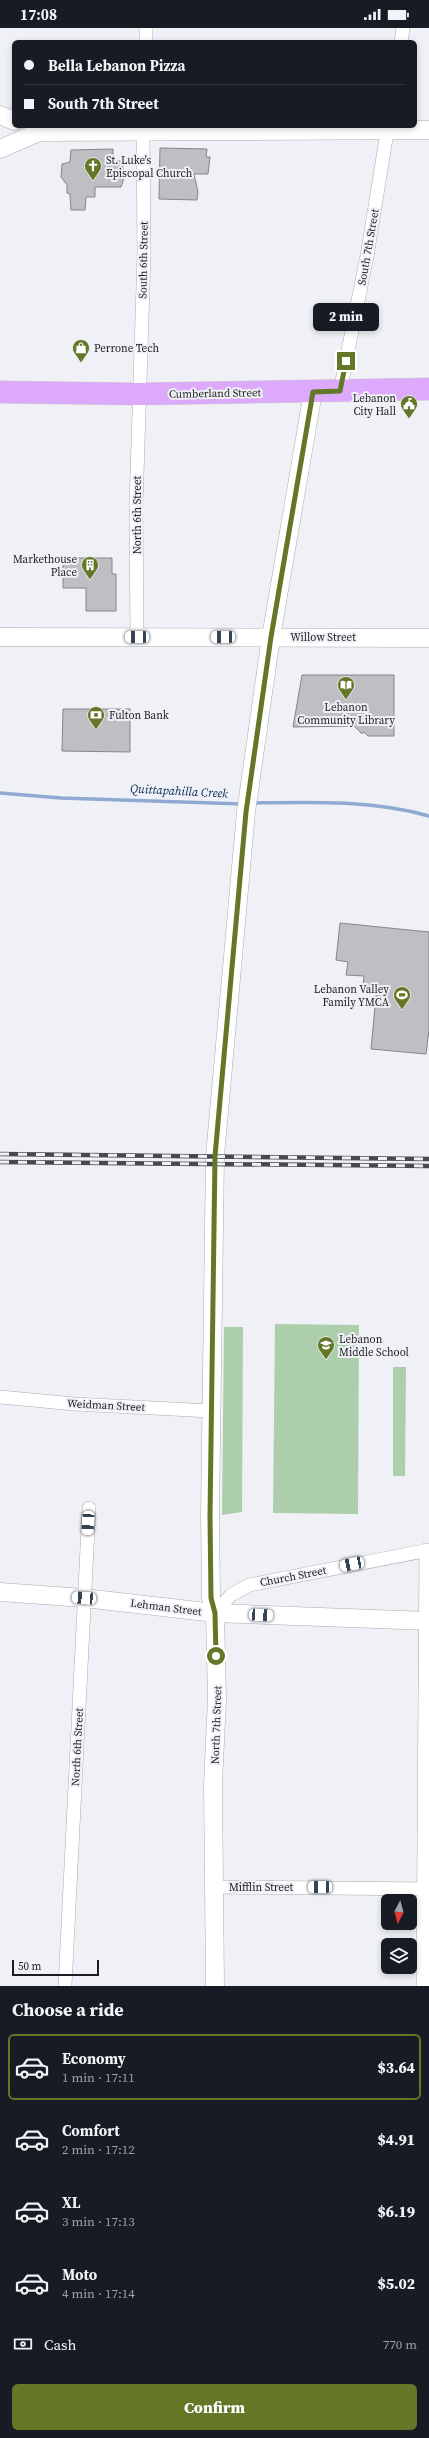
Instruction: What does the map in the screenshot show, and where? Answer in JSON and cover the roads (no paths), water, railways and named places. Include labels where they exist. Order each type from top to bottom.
[{"type":"highway","name":"Cumberland Street","points":[[0,392],[138,394],[429,389]]},
{"type":"street","points":[[146,28],[146,40]]},
{"type":"street","points":[[401,40],[403,28]]},
{"type":"street","points":[[0,115],[12,120]]},
{"type":"street","points":[[0,149],[32,129],[258,130],[387,128],[429,130]]},
{"type":"street","name":"South 7th Street","points":[[340,391],[367,256],[387,128]]},
{"type":"street","name":"South 6th Street","points":[[138,394],[144,255],[143,130]]},
{"type":"street","name":"North 7th Street","points":[[215,1986],[214,1784],[217,1699],[215,1613],[211,1598],[211,1411],[215,1156],[246,812],[271,637],[313,392]]},
{"type":"street","name":"North 6th Street","points":[[137,637],[138,394]]},
{"type":"street","name":"Willow Street","points":[[0,637],[429,638]]},
{"type":"street","name":"Weidman Street","points":[[0,1397],[75,1404],[211,1411]]},
{"type":"street","name":"North 6th Street","points":[[65,1986],[88,1508]]},
{"type":"street","points":[[423,1986],[427,1782],[427,1550]]},
{"type":"street","name":"Church Street","points":[[215,1613],[231,1595],[249,1584],[427,1550]]},
{"type":"street","name":"Lehman Street","points":[[0,1592],[84,1598],[215,1613],[427,1621]]},
{"type":"street","name":"Mifflin Street","points":[[214,1887],[426,1889]]},
{"type":"waterway","name":"Quittapahilla Creek","points":[[0,793],[61,798],[243,804]]},
{"type":"waterway","name":"Quittapahilla Creek","points":[[253,803],[341,803],[386,807],[429,816]]},
{"type":"railway","points":[[0,1154],[429,1159]]},
{"type":"railway","points":[[0,1162],[429,1166]]},
{"type":"place","name":"St. Luke's Episcopal Church","points":[[93,181]]},
{"type":"place","name":"Perrone Tech","points":[[81,363]]},
{"type":"place","name":"Lebanon City Hall","points":[[409,419]]},
{"type":"place","name":"Markethouse Place","points":[[90,580]]},
{"type":"place","name":"Lebanon Community Library","points":[[346,700]]},
{"type":"place","name":"Fulton Bank","points":[[96,730]]},
{"type":"place","name":"Lebanon Valley Family YMCA","points":[[402,1010]]},
{"type":"place","name":"Lebanon Middle School","points":[[326,1360]]}]
